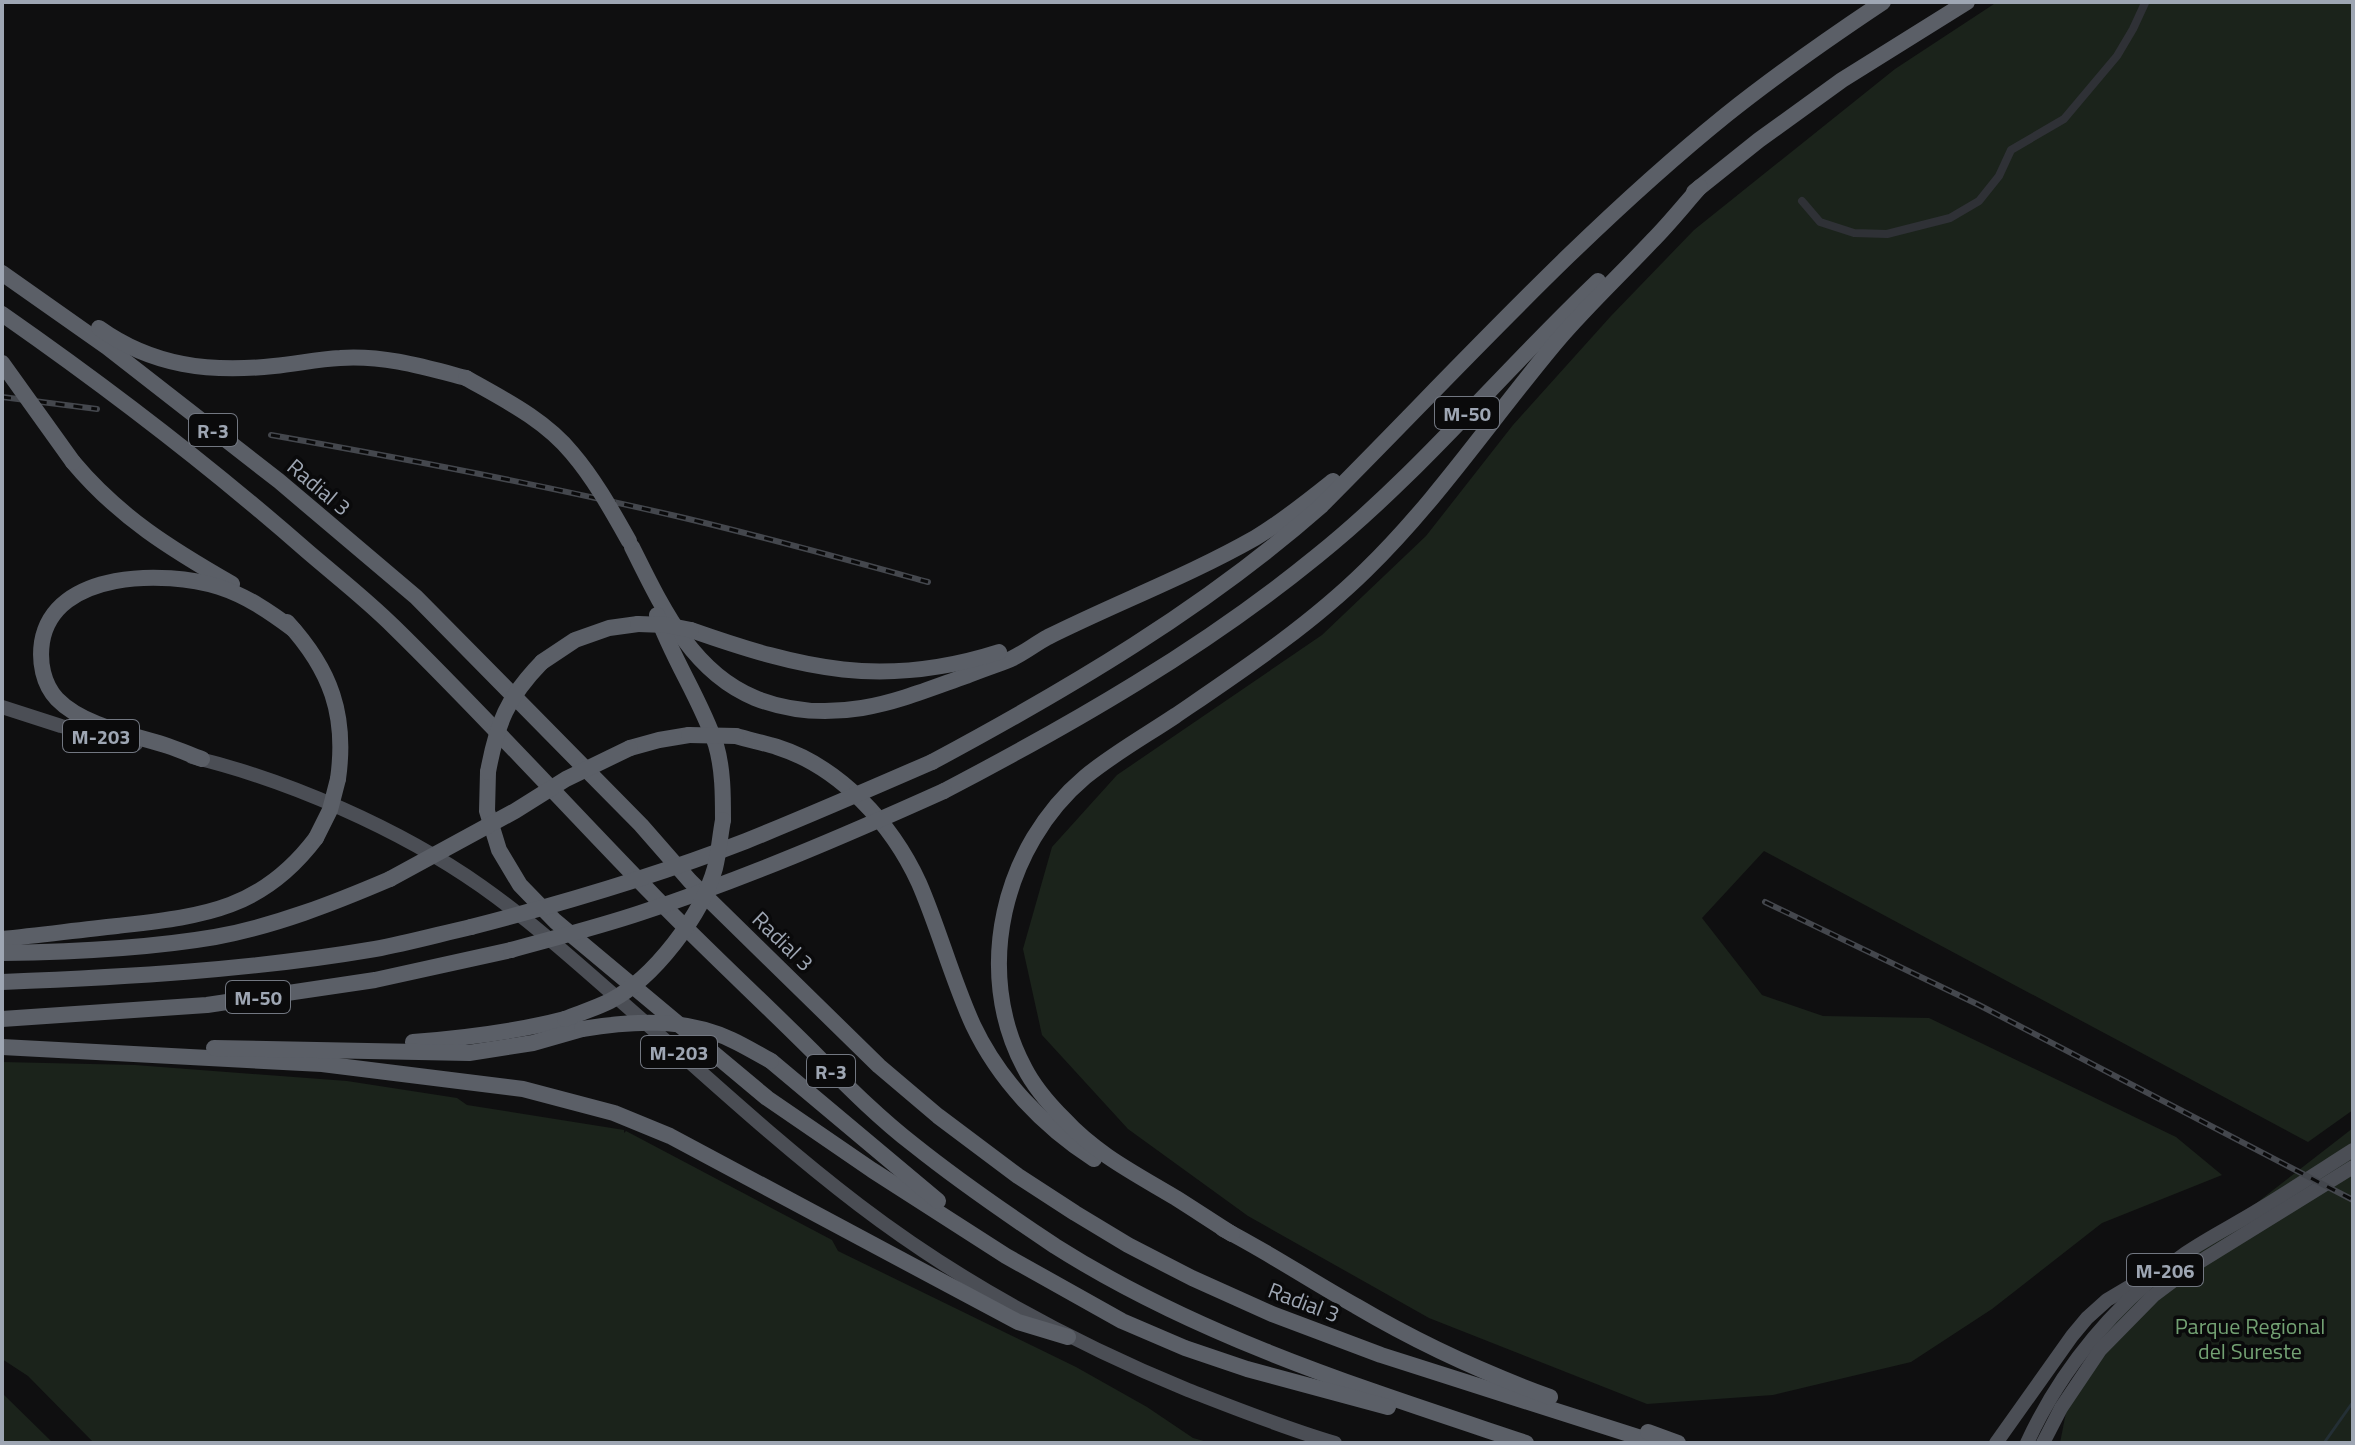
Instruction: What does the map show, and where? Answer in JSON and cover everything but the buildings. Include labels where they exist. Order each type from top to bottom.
[{"type":"highway","name":"M-50","points":[[2,982],[142,976],[271,964],[377,948],[471,927],[675,867],[758,836],[932,762],[1010,720],[1188,610],[1286,537],[1616,212],[1724,116],[1810,51],[1883,2]]},
{"type":"highway","name":"M-50","points":[[2,1019],[207,1005],[375,980],[511,950],[639,914],[738,878],[844,836],[944,791],[1028,747],[1200,643],[1317,557],[1382,500],[1574,304],[1700,187],[1842,80],[1967,2]]},
{"type":"highway","points":[[1678,1443],[1512,1383],[1440,1350],[1359,1308],[1113,1162],[1066,1122],[1037,1089],[1024,1067],[1005,1015],[999,986],[999,961],[1004,914],[1013,881],[1028,846],[1057,803],[1086,776],[1312,618],[1367,570],[1428,502],[1557,341],[1700,187]]},
{"type":"highway","points":[[2,261],[115,339],[139,352],[166,360],[222,369],[272,367],[340,358],[374,358],[406,362],[466,378],[520,409],[571,451],[601,493],[631,544],[664,610],[706,665],[731,685],[754,697],[814,713],[863,708],[922,692],[1012,658],[1047,638],[1255,538],[1347,469],[1369,458]]},
{"type":"highway","name":"Radial 3","points":[[2,273],[107,347],[279,481],[416,597],[641,825],[690,881],[879,1066],[938,1116],[1018,1176],[1128,1245],[1272,1314],[1381,1355],[1657,1443]]},
{"type":"highway","name":"R-3","points":[[2,314],[142,415],[264,512],[390,622],[733,976],[853,1093],[924,1152],[1058,1247],[1111,1279],[1187,1317],[1265,1352],[1523,1443]]},
{"type":"highway","points":[[2,363],[73,462],[111,504],[184,556],[263,601],[281,615],[309,646],[321,666],[334,699],[341,733],[338,779],[330,810],[316,838],[304,854],[256,893],[219,909],[179,918],[2,939]]},
{"type":"highway","points":[[323,1049],[463,1039],[565,1019],[611,1000],[644,977],[676,941],[699,905],[714,870],[723,820],[723,793],[716,746],[666,639],[631,544]]},
{"type":"highway","points":[[202,759],[95,722],[58,699],[48,686],[41,659],[46,628],[55,613],[65,602],[97,586],[122,580],[167,577],[218,587],[243,596],[293,629]]},
{"type":"highway","points":[[1047,638],[963,664],[874,673],[823,668],[769,657],[691,630],[666,625],[638,624],[609,628],[575,640],[542,662],[524,681],[509,703],[495,737],[488,772],[487,811],[499,850],[520,885],[555,921],[755,1089],[872,1170],[1064,1290],[1154,1336],[1247,1369],[1523,1443]]},
{"type":"highway","points":[[2,953],[139,947],[219,936],[266,924],[390,879],[454,846],[566,779],[630,748],[689,735],[736,736],[780,748],[821,768],[870,808],[891,834],[920,885],[973,1025],[992,1060],[1036,1113],[1090,1156],[1126,1179],[1232,1234]]},
{"type":"highway","points":[[2,1046],[469,1053],[533,1043],[582,1029],[623,1023],[655,1022],[693,1028],[729,1038],[771,1061],[924,1191],[1063,1284],[1123,1317],[1247,1369]]},
{"type":"highway","points":[[2,1046],[322,1064],[523,1089],[614,1113],[670,1136],[1018,1322],[1068,1337]]},
{"type":"main road","name":"M-203","points":[[2,707],[61,726],[202,759],[281,784],[354,814],[411,844],[479,885],[544,934],[768,1130],[908,1242],[1068,1337],[1279,1427],[1335,1443]]},
{"type":"main road","name":"M-206","points":[[2027,1443],[2049,1398],[2093,1338],[2146,1285],[2186,1254],[2353,1150]]},
{"type":"main road","name":"M-206","points":[[2043,1443],[2061,1408],[2100,1350],[2153,1296],[2193,1266],[2353,1167]]},
{"type":"main road","points":[[1996,1443],[2087,1318],[2107,1300],[2186,1254]]},
{"type":"street","points":[[1802,201],[1820,222],[1854,233],[1887,234],[1950,218],[1979,201],[1999,176],[2011,150],[2064,119],[2073,110],[2117,56],[2145,3]]},
{"type":"green space","points":[[1997,2],[2353,2],[2353,1110],[2308,1142],[1764,851],[1702,918],[1762,995],[1823,1016],[1929,1018],[2176,1137],[2222,1175],[2102,1223],[1992,1309],[1911,1362],[1773,1395],[1647,1404],[1429,1318],[1248,1216],[1128,1129],[1042,1035],[1023,949],[1052,847],[1117,775],[1322,635],[1426,536],[1513,425],[1694,230],[1895,69]]},
{"type":"green space","points":[[2,1062],[135,1065],[347,1081],[457,1098],[467,1105],[624,1130],[624,1133],[626,1131],[832,1240],[838,1251],[1076,1367],[1147,1407],[1193,1438],[1211,1443],[94,1443],[28,1376],[2,1359]]},
{"type":"green space","name":"Parque Regional del Sureste","points":[[2353,1128],[2353,1443],[2060,1443],[2070,1392],[2115,1313]]},
{"type":"green space","points":[[2,1393],[53,1443],[2,1443]]},
{"type":"waterway","points":[[2324,1443],[2353,1402]]},
{"type":"railway","points":[[2,397],[97,409]]},
{"type":"railway","points":[[271,435],[626,505],[928,582]]},
{"type":"railway","points":[[1765,902],[1979,1005],[2353,1200]]}]
